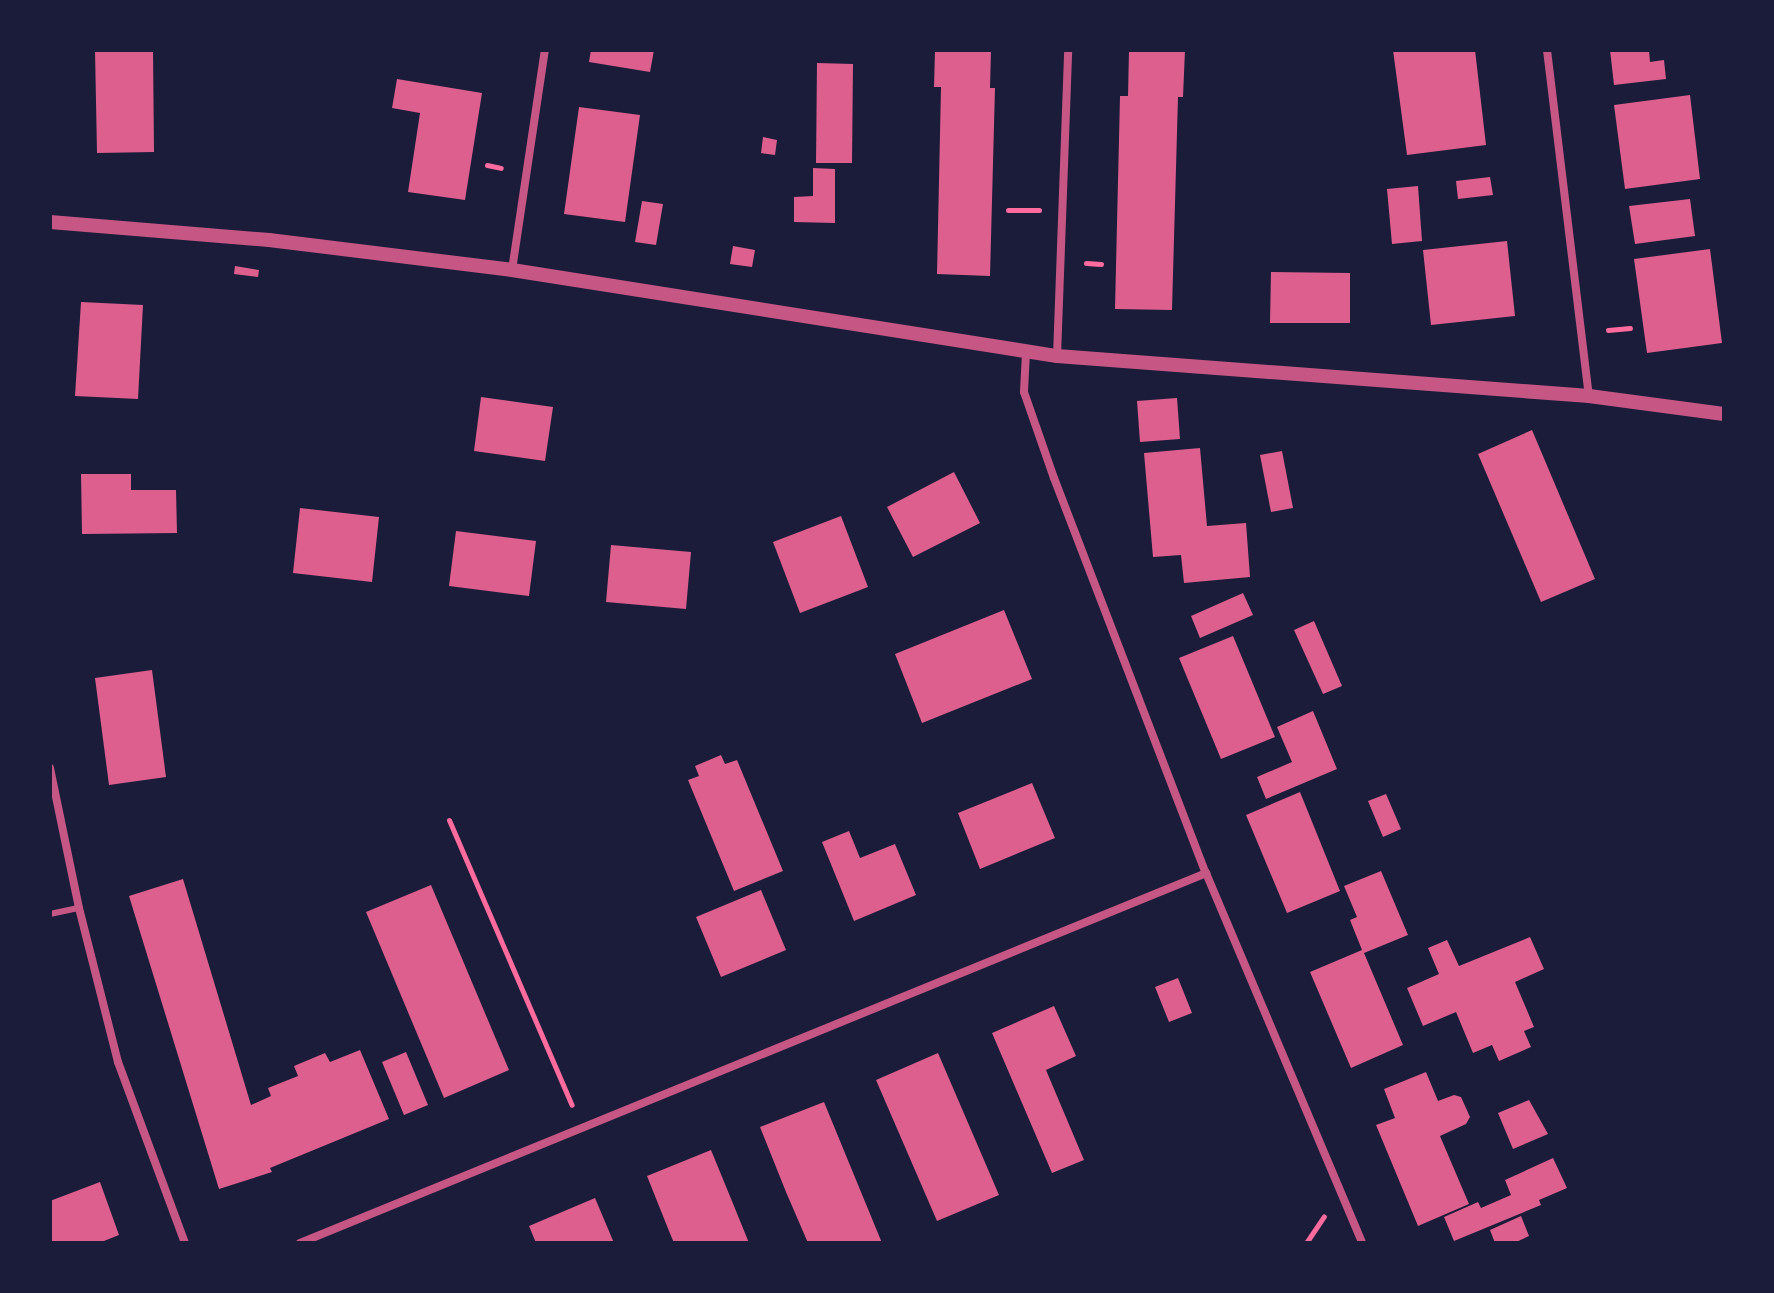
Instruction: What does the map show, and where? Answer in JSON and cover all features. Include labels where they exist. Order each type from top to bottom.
[{"type":"street","points":[[512,270],[545,50]]},
{"type":"street","points":[[1057,356],[1068,50]]},
{"type":"street","points":[[1547,50],[1589,396]]},
{"type":"street","points":[[50,222],[240,237],[512,270],[1057,356],[1589,396],[1724,414]]},
{"type":"street","points":[[1026,352],[1024,392],[1044,449],[1206,873],[1362,1243]]},
{"type":"street","points":[[50,768],[50,780],[79,908],[118,1062],[185,1243]]},
{"type":"street","points":[[300,1243],[1206,873]]},
{"type":"lane","points":[[50,914],[79,908]]},
{"type":"path","points":[[449,820],[582,1128]]},
{"type":"building","points":[[95,50],[153,50],[154,152],[97,153]]},
{"type":"building","points":[[591,50],[654,50],[650,72],[589,62]]},
{"type":"building","points":[[935,50],[991,50],[990,88],[995,88],[990,276],[937,274],[941,87],[934,87]]},
{"type":"building","points":[[1129,50],[1185,50],[1183,97],[1178,97],[1172,310],[1115,309],[1120,96],[1128,96]]},
{"type":"building","points":[[1393,50],[1475,50],[1486,145],[1407,155]]},
{"type":"building","points":[[1610,50],[1649,50],[1650,62],[1664,60],[1666,79],[1614,85]]},
{"type":"building","points":[[817,63],[853,64],[852,163],[816,163]]},
{"type":"building","points":[[397,79],[482,93],[465,200],[408,192],[420,113],[392,108]]},
{"type":"building","points":[[1690,95],[1700,179],[1625,189],[1614,105]]},
{"type":"building","points":[[579,107],[640,115],[625,222],[564,214]]},
{"type":"building","points":[[763,137],[777,140],[775,155],[761,153]]},
{"type":"building","points":[[813,168],[835,169],[835,223],[794,222],[794,197],[813,196]]},
{"type":"building","points":[[1490,177],[1493,195],[1458,199],[1456,181]]},
{"type":"building","points":[[1418,186],[1422,241],[1392,244],[1387,189]]},
{"type":"building","points":[[1690,199],[1695,236],[1635,244],[1629,206]]},
{"type":"building","points":[[642,201],[663,204],[656,245],[635,242]]},
{"type":"building","points":[[1507,241],[1515,316],[1431,325],[1423,250]]},
{"type":"building","points":[[733,246],[755,250],[752,267],[730,264]]},
{"type":"building","points":[[1710,249],[1722,343],[1647,353],[1634,259]]},
{"type":"building","points":[[235,266],[259,270],[258,277],[234,274]]},
{"type":"building","points":[[1271,272],[1350,273],[1350,323],[1270,323]]},
{"type":"building","points":[[81,302],[143,305],[138,399],[75,396]]},
{"type":"building","points":[[481,397],[553,407],[545,461],[474,451]]},
{"type":"building","points":[[1177,398],[1180,439],[1140,442],[1137,401]]},
{"type":"building","points":[[1532,430],[1595,579],[1541,602],[1478,454]]},
{"type":"building","points":[[1200,448],[1207,526],[1246,523],[1250,577],[1184,583],[1181,555],[1153,557],[1144,453]]},
{"type":"building","points":[[1282,451],[1293,508],[1271,512],[1260,455]]},
{"type":"building","points":[[954,472],[980,523],[913,557],[887,507]]},
{"type":"building","points":[[81,474],[131,474],[131,490],[176,490],[177,533],[82,534]]},
{"type":"building","points":[[300,508],[379,517],[372,582],[293,573]]},
{"type":"building","points":[[841,516],[868,587],[800,613],[773,542]]},
{"type":"building","points":[[456,531],[536,541],[529,596],[449,586]]},
{"type":"building","points":[[611,545],[691,552],[686,609],[606,602]]},
{"type":"building","points":[[1243,593],[1253,615],[1200,638],[1191,616]]},
{"type":"building","points":[[1004,610],[1032,679],[922,723],[895,654]]},
{"type":"building","points":[[1314,621],[1342,686],[1323,694],[1294,630]]},
{"type":"building","points":[[1233,636],[1275,737],[1221,759],[1179,658]]},
{"type":"building","points":[[152,670],[166,777],[109,785],[95,678]]},
{"type":"building","points":[[1313,711],[1337,769],[1266,799],[1257,777],[1292,762],[1277,727]]},
{"type":"building","points":[[721,755],[725,764],[737,760],[783,871],[734,891],[688,780],[699,776],[695,766]]},
{"type":"building","points":[[1032,783],[1055,838],[980,869],[958,813]]},
{"type":"building","points":[[1300,792],[1340,891],[1287,913],[1246,815]]},
{"type":"building","points":[[1386,794],[1401,829],[1383,837],[1368,801]]},
{"type":"building","points":[[849,831],[860,858],[895,844],[916,895],[854,921],[822,842]]},
{"type":"building","points":[[1381,871],[1408,935],[1364,953],[1403,1045],[1351,1068],[1310,972],[1362,950],[1350,920],[1357,917],[1344,886]]},
{"type":"building","points":[[183,879],[251,1105],[271,1096],[268,1088],[298,1076],[294,1066],[325,1053],[330,1062],[360,1050],[389,1119],[270,1168],[272,1172],[219,1189],[129,896]]},
{"type":"building","points":[[431,885],[509,1070],[444,1098],[366,912]]},
{"type":"building","points":[[761,890],[786,950],[721,977],[696,917]]},
{"type":"building","points":[[1530,937],[1544,969],[1515,982],[1534,1027],[1524,1031],[1531,1047],[1499,1061],[1492,1045],[1473,1053],[1456,1012],[1423,1026],[1407,988],[1439,974],[1428,948],[1447,940],[1459,966]]},
{"type":"building","points":[[1178,978],[1192,1013],[1169,1022],[1155,987]]},
{"type":"building","points":[[1054,1006],[1076,1056],[1046,1070],[1084,1160],[1052,1173],[992,1033]]},
{"type":"building","points":[[406,1052],[428,1105],[404,1115],[382,1062]]},
{"type":"building","points":[[938,1053],[999,1195],[937,1221],[876,1080]]},
{"type":"building","points":[[1426,1072],[1438,1101],[1454,1095],[1461,1097],[1470,1117],[1466,1124],[1440,1136],[1469,1204],[1418,1226],[1376,1125],[1395,1118],[1384,1089]]},
{"type":"building","points":[[1529,1100],[1548,1134],[1513,1149],[1498,1113]]},
{"type":"building","points":[[824,1102],[882,1243],[808,1243],[786,1192],[760,1127]]},
{"type":"building","points":[[711,1150],[749,1243],[674,1243],[669,1231],[647,1176]]},
{"type":"building","points":[[1553,1158],[1567,1188],[1539,1200],[1541,1205],[1454,1241],[1444,1217],[1478,1202],[1481,1208],[1511,1195],[1505,1180]]},
{"type":"building","points":[[100,1182],[119,1235],[99,1243],[50,1243],[50,1201]]},
{"type":"building","points":[[595,1198],[614,1243],[536,1243],[529,1226]]},
{"type":"building","points":[[1521,1216],[1529,1236],[1514,1243],[1495,1243],[1490,1230]]}]
